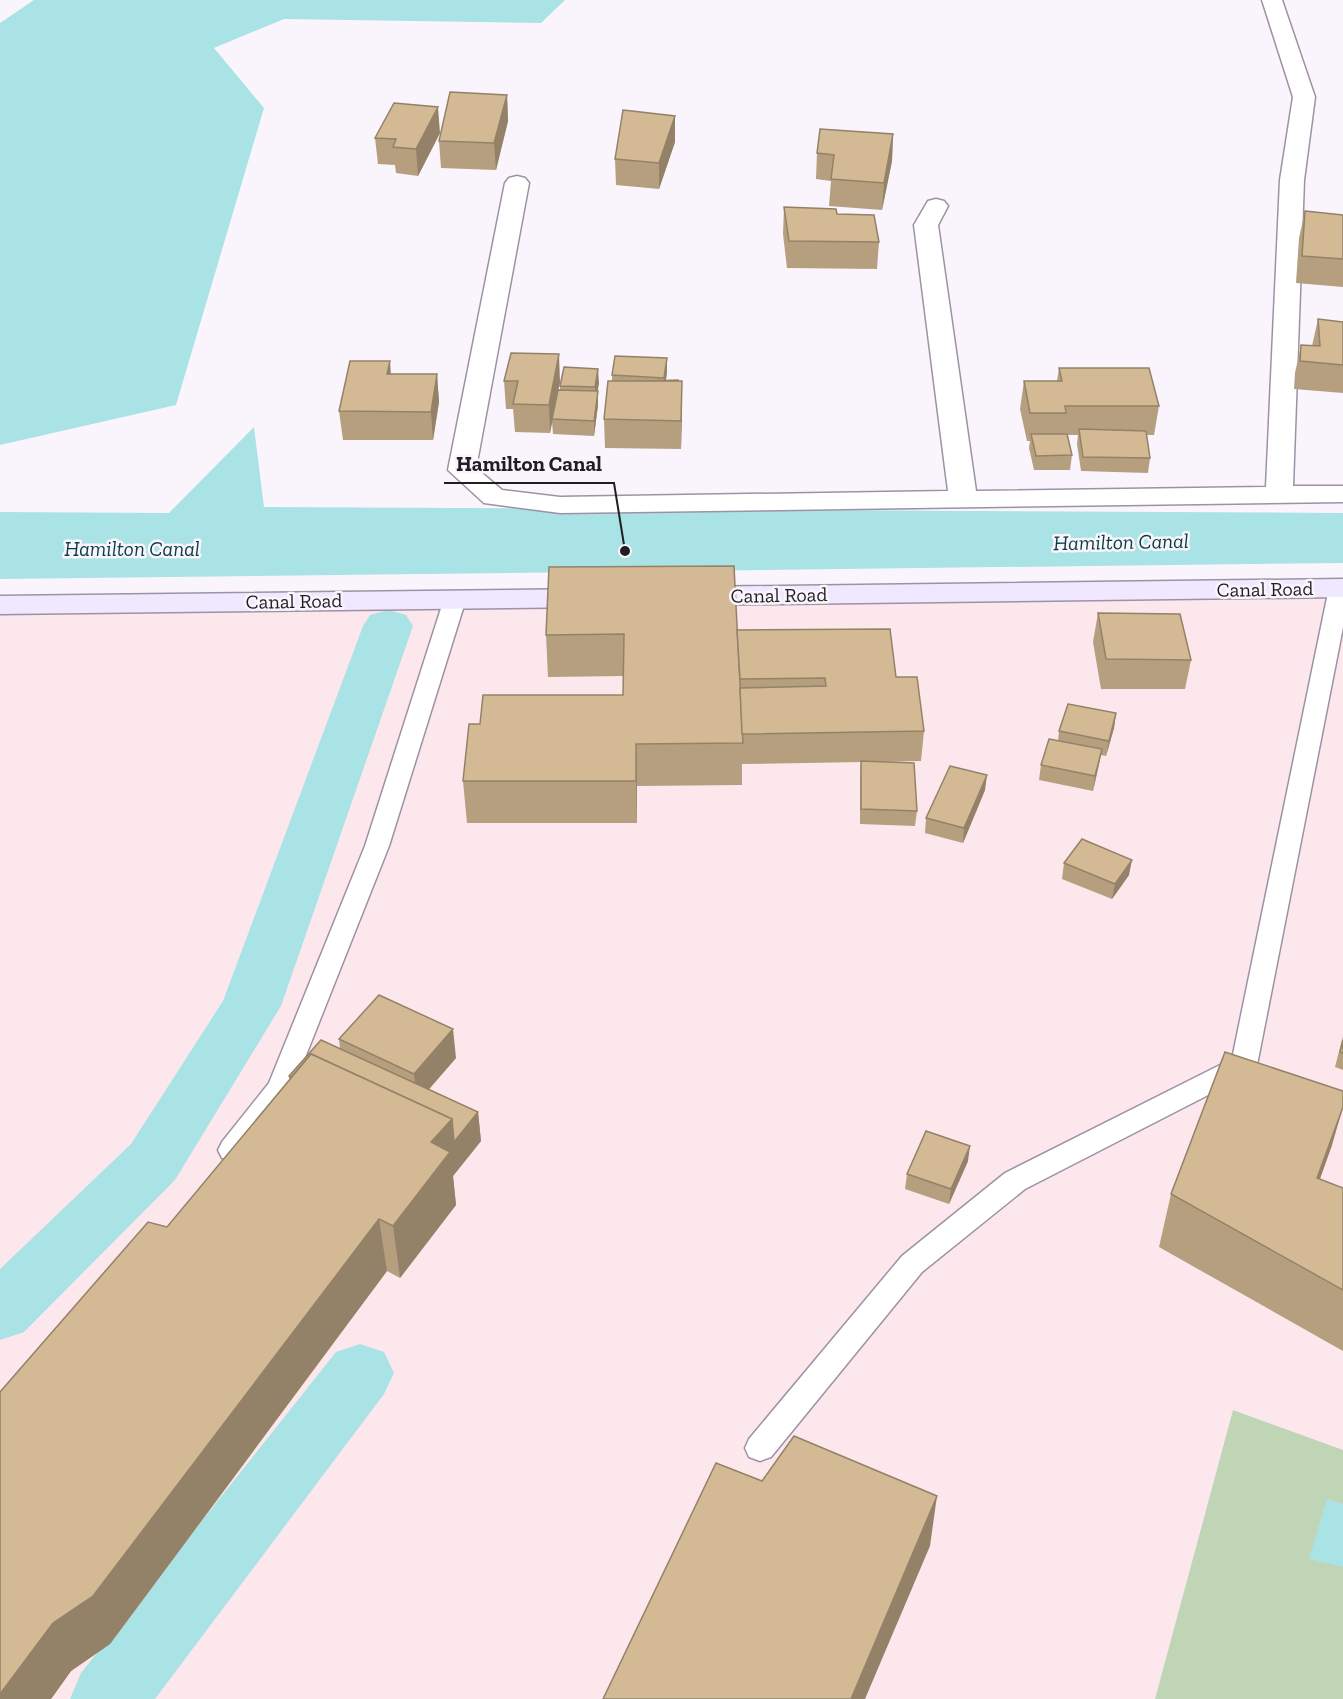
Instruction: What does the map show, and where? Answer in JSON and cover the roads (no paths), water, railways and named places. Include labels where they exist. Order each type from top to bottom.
[{"type":"main road","name":"Canal Road","points":[[670,597],[1341,588]]},
{"type":"main road","name":"Canal Road","points":[[0,605],[623,597]]},
{"type":"street","points":[[1272,0],[1305,97],[1292,180],[1279,496]]},
{"type":"street","points":[[518,183],[462,470],[494,497],[560,505],[1343,494]]},
{"type":"street","points":[[936,207],[926,225],[963,500]]},
{"type":"lane","points":[[760,1448],[912,1264],[1015,1181],[1244,1065],[1341,588]]},
{"type":"lane","points":[[216,1172],[280,1088],[377,846],[455,599]]},
{"type":"water","points":[[34,0],[565,0],[541,23],[284,19],[214,48],[264,108],[176,405],[0,445],[0,23]]},
{"type":"water","points":[[254,427],[264,507],[1343,513],[1343,563],[0,579],[0,512],[169,513]]},
{"type":"water","points":[[1327,1499],[1343,1504],[1343,1567],[1309,1559]]},
{"type":"waterway","points":[[0,1312],[153,1162],[251,1006],[388,626]]},
{"type":"waterway","points":[[108,1699],[360,1373]]},
{"type":"place","name":"Hamilton Canal","points":[[625,551]]}]
